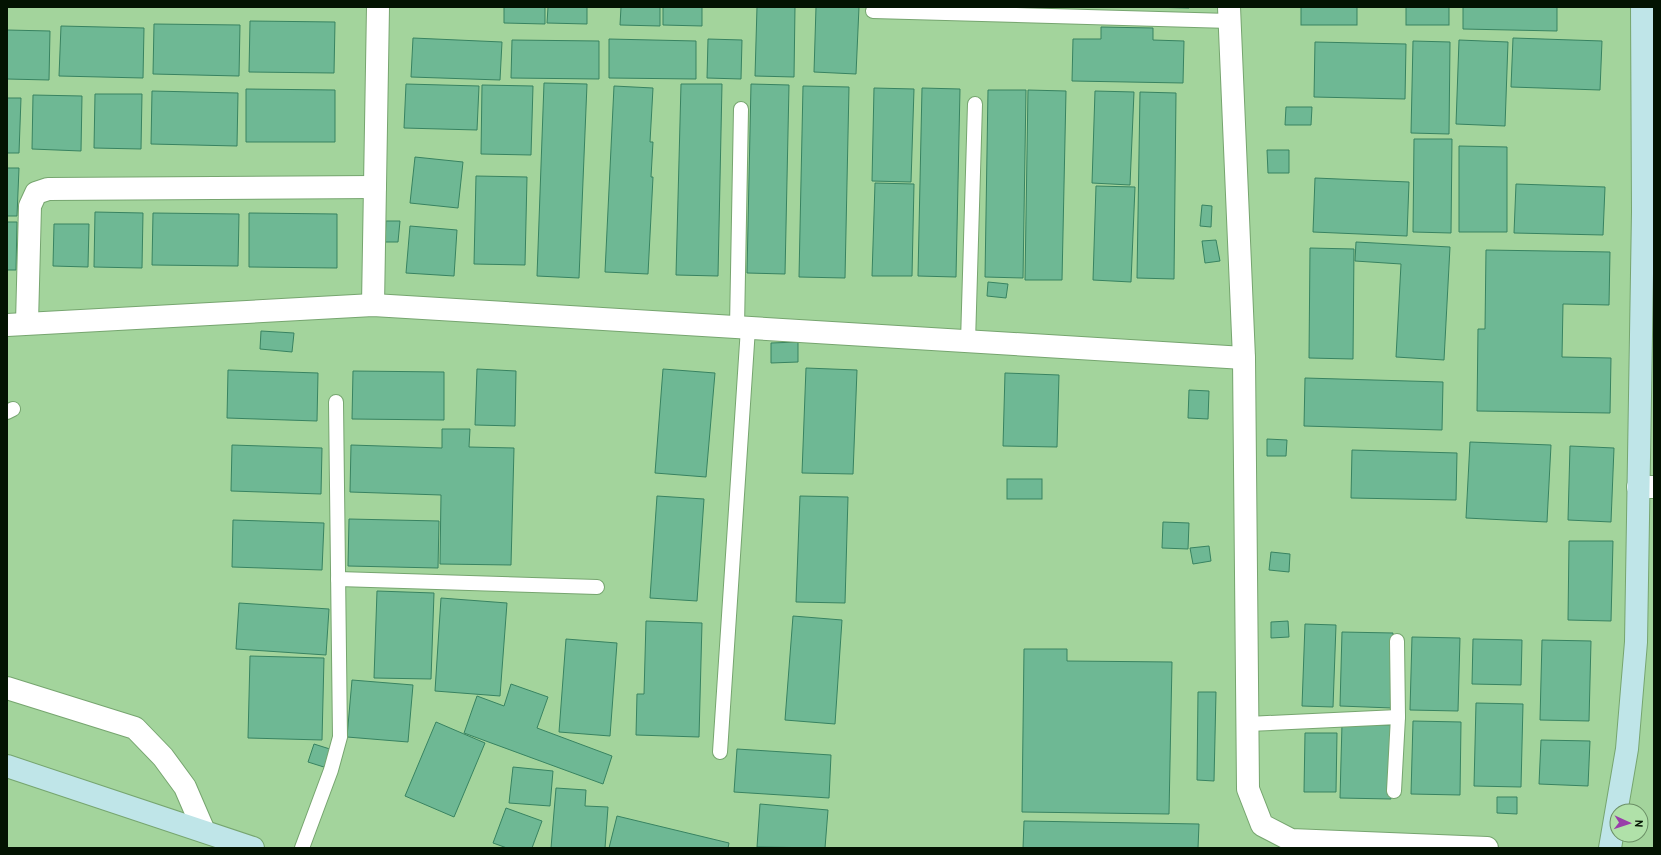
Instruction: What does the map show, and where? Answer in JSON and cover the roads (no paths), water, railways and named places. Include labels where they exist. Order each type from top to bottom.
[{"type":"main road","points":[[1610,848],[1627,749],[1636,642],[1646,487],[1642,7]]},
{"type":"main road","points":[[7,766],[134,807],[253,848]]},
{"type":"street","points":[[373,305],[378,7]]},
{"type":"street","points":[[1230,14],[1244,358],[1248,789],[1262,825],[1291,840],[1487,848]]},
{"type":"street","points":[[375,187],[48,189],[36,193],[30,206],[17,324],[373,305],[1244,358]]},
{"type":"street","points":[[7,688],[135,728],[163,757],[185,787],[204,831]]},
{"type":"lane","points":[[873,11],[1230,14]]},
{"type":"lane","points":[[968,342],[975,104]]},
{"type":"lane","points":[[720,752],[742,328],[741,109]]},
{"type":"lane","points":[[302,848],[331,770],[340,737],[336,402]]},
{"type":"lane","points":[[338,579],[596,587]]},
{"type":"lane","points":[[1394,791],[1398,717],[1397,641]]},
{"type":"lane","points":[[1248,724],[1398,717]]}]
